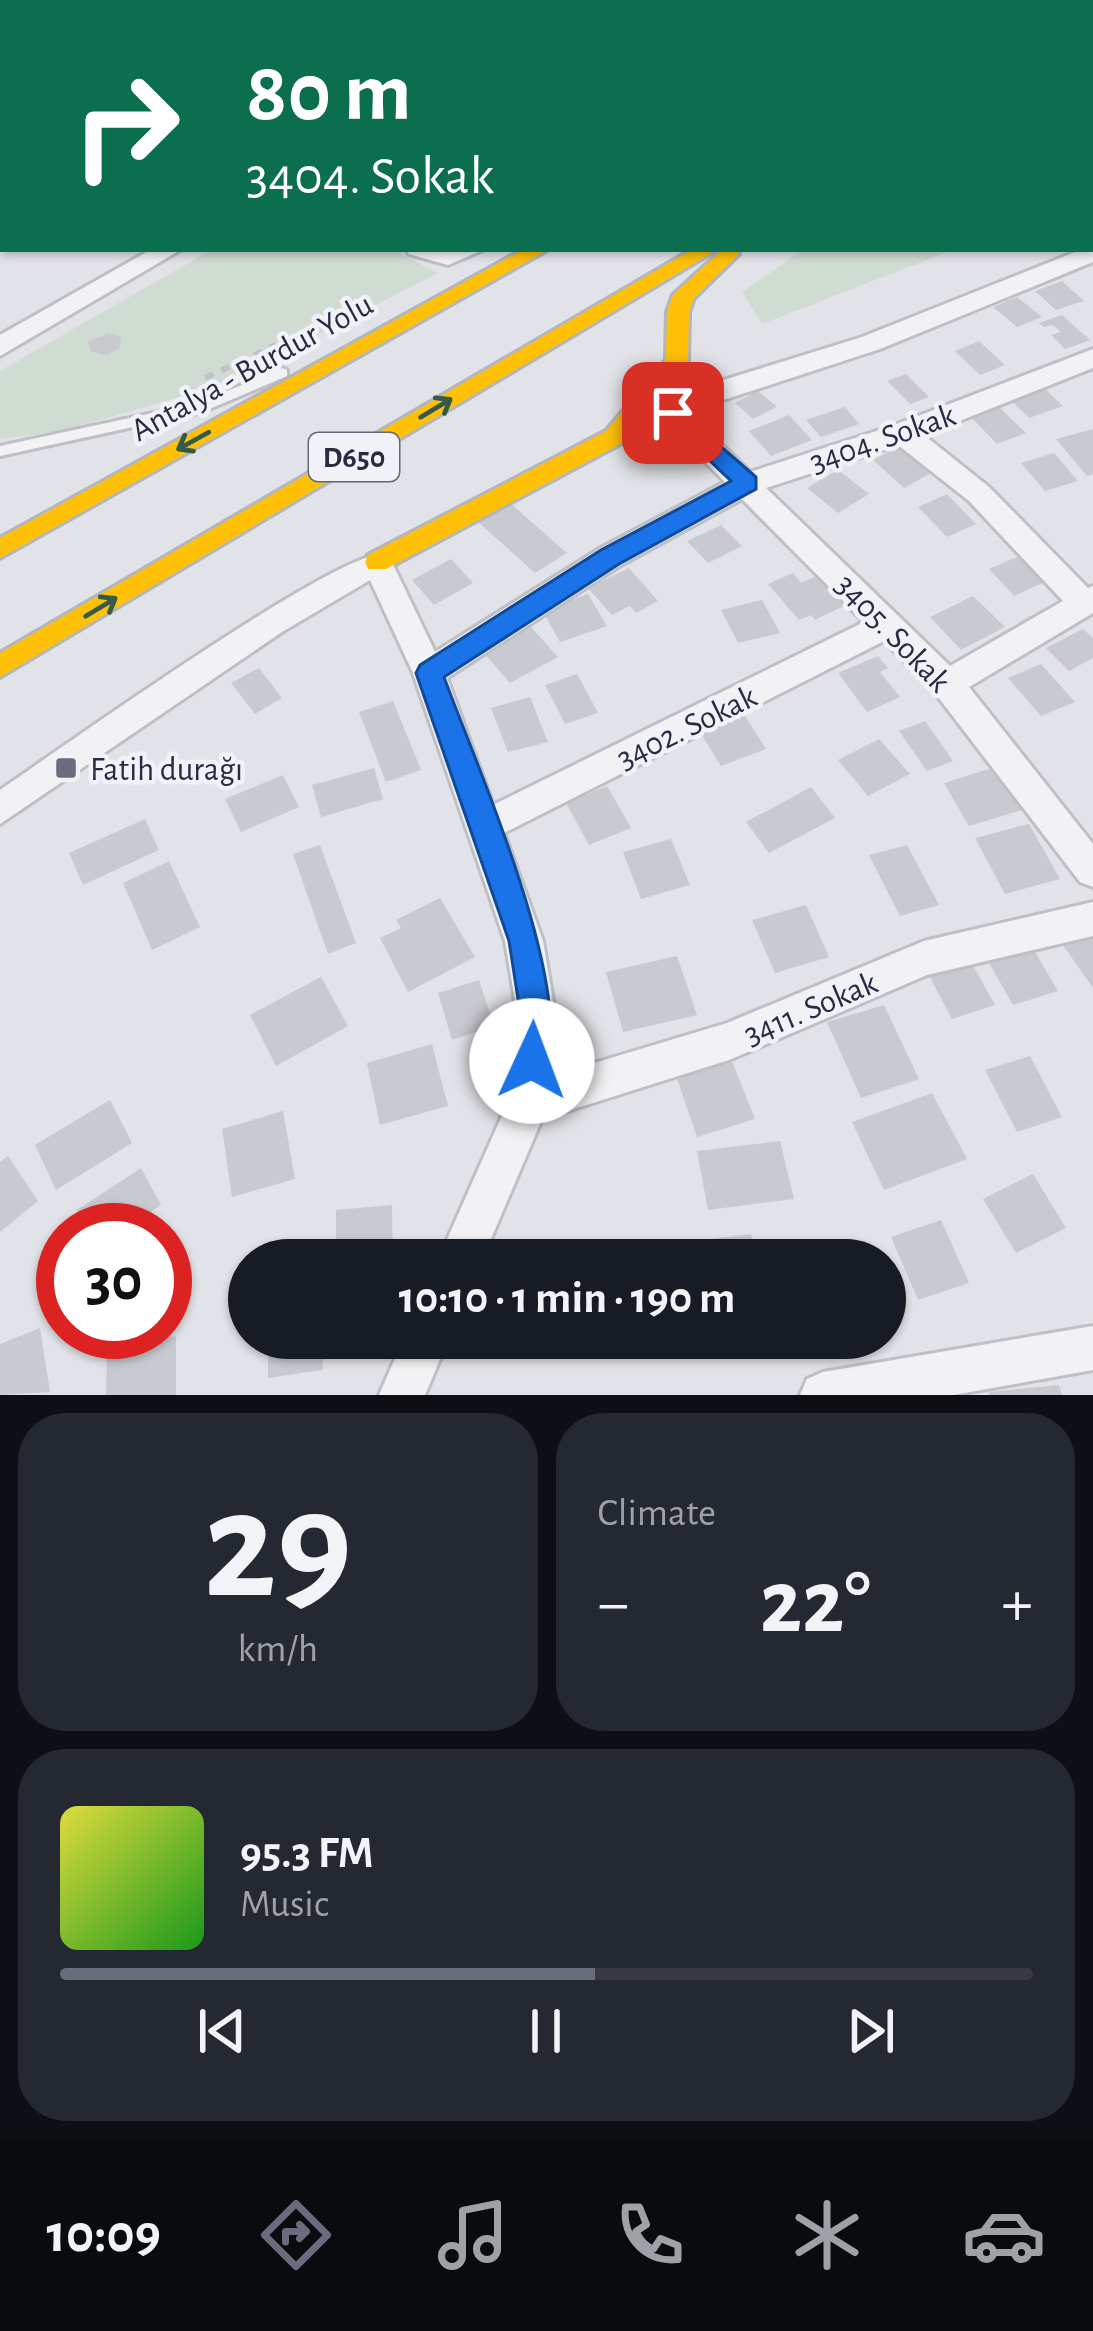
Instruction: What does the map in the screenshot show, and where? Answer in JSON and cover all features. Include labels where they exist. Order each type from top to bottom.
[{"type":"highway","name":"Antalya - Burdur Yolu","points":[[0,549],[533,252]]},
{"type":"highway","name":"D650","points":[[0,666],[703,252]]},
{"type":"highway","points":[[377,562],[603,445],[654,393],[677,361],[683,346],[677,307],[682,296],[731,252]]},
{"type":"highway","points":[[483,380],[599,328],[638,327],[677,361],[685,405]]},
{"type":"street","points":[[0,346],[165,252]]},
{"type":"street","points":[[431,252],[448,256],[462,252]]},
{"type":"street","points":[[685,405],[872,343],[1093,253]]},
{"type":"street","name":"3404. Sokak","points":[[429,673],[610,557],[748,483],[902,433],[1093,358]]},
{"type":"street","name":"3405. Sokak","points":[[685,405],[748,483],[947,684],[1093,871]]},
{"type":"street","points":[[902,433],[979,494],[1088,599],[947,684]]},
{"type":"street","points":[[0,809],[271,623],[377,562],[429,673],[527,961],[537,1018],[528,1103],[469,1239]]},
{"type":"street","name":"3402. Sokak","points":[[482,827],[889,624]]},
{"type":"street","name":"3411. Sokak","points":[[528,1103],[729,1041],[924,958],[1093,919]]},
{"type":"street","points":[[824,1395],[1093,1348]]},
{"type":"street","points":[[402,1395],[418,1359]]},
{"type":"lane","points":[[0,462],[202,406],[404,322]]},
{"type":"lane","points":[[0,452],[80,437]]},
{"type":"path","points":[[199,381],[340,316]]},
{"type":"shaded area","points":[[208,252],[397,252],[438,273],[218,386],[62,431],[0,439],[0,371]]},
{"type":"shaded area","points":[[800,252],[947,252],[762,324],[742,292]]},
{"type":"building","points":[[1062,281],[1084,301],[1056,310],[1035,291]]},
{"type":"building","points":[[1017,297],[1042,317],[1017,327],[993,307]]},
{"type":"building","points":[[1062,315],[1090,340],[1065,349],[1051,335],[1061,332],[1039,323]]},
{"type":"building","points":[[108,333],[121,337],[120,348],[107,355],[91,352],[88,342]]},
{"type":"building","points":[[979,341],[1005,365],[980,375],[955,351]]},
{"type":"building","points":[[906,374],[929,397],[910,404],[887,381]]},
{"type":"building","points":[[1044,388],[1063,406],[1029,418],[1011,400]]},
{"type":"building","points":[[758,391],[777,407],[753,419],[735,403]]},
{"type":"building","points":[[996,404],[1026,433],[997,444],[968,414]]},
{"type":"building","points":[[845,407],[859,424],[821,437],[806,420]]},
{"type":"building","points":[[789,415],[812,440],[771,456],[749,431]]},
{"type":"building","points":[[1093,429],[1093,474],[1087,476],[1056,439]]},
{"type":"building","points":[[901,445],[933,472],[904,488],[873,460]]},
{"type":"building","points":[[1054,453],[1078,481],[1045,491],[1021,463]]},
{"type":"building","points":[[838,470],[869,494],[838,513],[807,488]]},
{"type":"building","points":[[947,494],[976,524],[947,537],[918,507]]},
{"type":"building","points":[[509,502],[567,553],[535,573],[477,521]]},
{"type":"building","points":[[721,525],[742,546],[708,563],[687,541]]},
{"type":"building","points":[[1019,556],[1045,582],[1014,596],[989,569]]},
{"type":"building","points":[[451,559],[473,583],[434,605],[412,580]]},
{"type":"building","points":[[629,568],[658,601],[636,613],[630,606],[612,615],[588,588]]},
{"type":"building","points":[[827,571],[854,601],[815,620],[811,615],[799,620],[768,584],[793,573],[801,583]]},
{"type":"building","points":[[588,594],[607,626],[560,642],[542,610]]},
{"type":"building","points":[[973,596],[1005,627],[961,650],[930,617]]},
{"type":"building","points":[[762,600],[780,633],[738,643],[721,610]]},
{"type":"building","points":[[531,627],[558,657],[510,683],[484,653]]},
{"type":"building","points":[[1083,629],[1093,638],[1093,658],[1069,671],[1046,648]]},
{"type":"building","points":[[878,656],[888,668],[880,672],[900,697],[867,712],[838,673]]},
{"type":"building","points":[[1041,664],[1075,702],[1041,716],[1008,678]]},
{"type":"building","points":[[259,668],[282,698],[255,714],[231,683]]},
{"type":"building","points":[[577,674],[598,713],[565,724],[545,685]]},
{"type":"building","points":[[530,697],[548,742],[508,752],[491,708]]},
{"type":"building","points":[[393,701],[421,770],[386,782],[359,712]]},
{"type":"building","points":[[743,713],[766,749],[721,766],[698,729]]},
{"type":"building","points":[[925,721],[953,761],[927,771],[899,731]]},
{"type":"building","points":[[879,739],[910,774],[868,796],[838,760]]},
{"type":"building","points":[[995,767],[1022,810],[969,826],[944,783]]},
{"type":"building","points":[[374,768],[383,799],[321,817],[312,785]]},
{"type":"building","points":[[283,775],[299,807],[241,832],[225,799]]},
{"type":"building","points":[[607,786],[631,828],[589,845],[566,803]]},
{"type":"building","points":[[811,787],[835,818],[769,853],[746,822]]},
{"type":"building","points":[[145,819],[159,850],[83,885],[69,853]]},
{"type":"building","points":[[1029,824],[1060,879],[1005,894],[975,838]]},
{"type":"building","points":[[671,839],[690,885],[641,899],[623,852]]},
{"type":"building","points":[[320,845],[356,943],[328,954],[293,854]]},
{"type":"building","points":[[907,845],[939,905],[900,916],[869,855]]},
{"type":"building","points":[[169,861],[200,927],[152,950],[123,883]]},
{"type":"building","points":[[440,898],[475,957],[408,992],[380,938],[401,928],[396,920]]},
{"type":"building","points":[[806,905],[829,957],[775,973],[752,920]]},
{"type":"building","points":[[1093,928],[1093,988],[1060,941]]},
{"type":"building","points":[[1028,940],[1058,991],[1013,1005],[984,954]]},
{"type":"building","points":[[964,949],[995,1005],[952,1019],[922,962]]},
{"type":"building","points":[[677,956],[697,1015],[623,1032],[606,972]]},
{"type":"building","points":[[321,977],[348,1026],[276,1066],[250,1015]]},
{"type":"building","points":[[479,980],[494,1026],[452,1040],[438,993]]},
{"type":"building","points":[[884,1005],[919,1079],[861,1098],[827,1022]]},
{"type":"building","points":[[432,1044],[448,1106],[380,1125],[367,1063]]},
{"type":"building","points":[[729,1054],[755,1119],[697,1137],[674,1070]]},
{"type":"building","points":[[1030,1056],[1062,1117],[1017,1132],[985,1070]]},
{"type":"building","points":[[932,1093],[967,1159],[884,1190],[852,1122]]},
{"type":"building","points":[[110,1100],[132,1143],[56,1190],[35,1145]]},
{"type":"building","points":[[283,1111],[295,1179],[232,1197],[222,1129]]},
{"type":"building","points":[[780,1141],[794,1199],[708,1210],[697,1151]]},
{"type":"building","points":[[8,1156],[38,1201],[0,1232],[0,1162]]},
{"type":"building","points":[[141,1168],[160,1203],[88,1203]]},
{"type":"building","points":[[1033,1174],[1066,1228],[1016,1253],[983,1199]]},
{"type":"building","points":[[392,1205],[393,1239],[336,1239],[336,1210]]},
{"type":"building","points":[[941,1220],[969,1283],[918,1300],[906,1272],[906,1239],[891,1237]]},
{"type":"building","points":[[751,1234],[752,1239],[711,1239]]},
{"type":"building","points":[[36,1330],[36,1359],[45,1359],[50,1392],[0,1395],[0,1344]]},
{"type":"building","points":[[107,1359],[176,1359],[176,1395],[106,1395]]},
{"type":"building","points":[[268,1359],[323,1359],[323,1370],[268,1378]]},
{"type":"building","points":[[1059,1385],[1062,1395],[989,1395],[989,1392]]},
{"type":"traffic: slow","points":[[0,549],[534,252]]},
{"type":"traffic: slow","points":[[0,666],[703,252]]},
{"type":"traffic: slow","points":[[377,562],[614,437],[677,361],[678,312],[684,295],[729,254]]},
{"type":"place","name":"Fatih durağı","points":[[66,768]]},
{"type":"route","points":[[532,1061],[537,1018],[524,941],[429,673],[610,557],[748,483],[673,413]]}]
